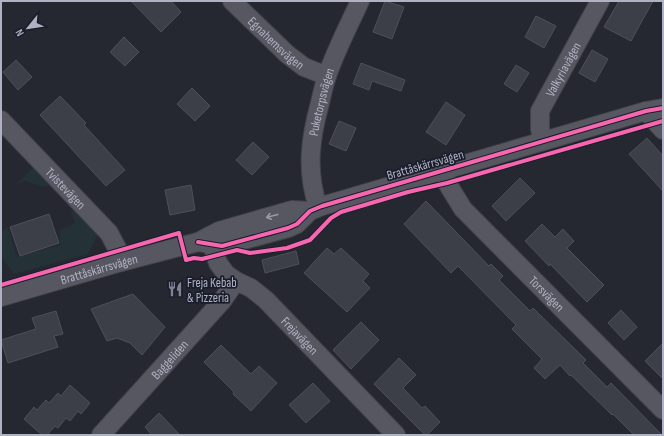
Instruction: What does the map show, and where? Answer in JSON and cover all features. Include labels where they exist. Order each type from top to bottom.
[{"type":"street","name":"Egnahemsvägen","points":[[232,1],[288,54],[304,67],[327,76]]},
{"type":"street","name":"Puketorpsvägen","points":[[314,209],[314,194],[310,173],[311,146],[327,76],[360,1]]},
{"type":"street","name":"Valkyriavägen","points":[[543,141],[540,129],[540,111],[600,1]]},
{"type":"street","name":"Brattåskärrsvägen","points":[[1,297],[121,262],[206,241],[222,246],[288,228],[297,224],[314,209],[444,169],[654,109]]},
{"type":"street","points":[[654,109],[663,130]]},
{"type":"street","name":"Tvistevägen","points":[[1,120],[108,233],[118,250],[121,262]]},
{"type":"street","name":"Torsvägen","points":[[444,169],[447,183],[463,209],[663,410]]},
{"type":"street","name":"Frejavägen","points":[[206,241],[226,274],[236,281],[251,288],[266,300],[396,435]]},
{"type":"street","name":"Baggeliden","points":[[107,433],[222,301],[236,281]]},
{"type":"shaded area","points":[[33,168],[50,186],[40,186],[26,181],[16,184]]},
{"type":"shaded area","points":[[74,209],[98,234],[88,254],[14,274],[1,257],[1,232],[8,228],[17,257],[60,245],[59,230],[75,223],[71,212]]},
{"type":"building","points":[[131,1],[171,1],[181,12],[161,32]]},
{"type":"building","points":[[385,1],[404,7],[392,39],[373,32]]},
{"type":"building","points":[[619,1],[653,1],[631,41],[604,27]]},
{"type":"building","points":[[536,16],[556,26],[544,48],[525,37]]},
{"type":"building","points":[[124,37],[139,52],[125,66],[110,52]]},
{"type":"building","points":[[592,50],[608,59],[595,82],[579,73]]},
{"type":"building","points":[[16,60],[32,77],[18,90],[3,72]]},
{"type":"building","points":[[361,63],[405,80],[401,91],[372,81],[369,90],[353,84]]},
{"type":"building","points":[[516,65],[529,73],[517,92],[504,84]]},
{"type":"building","points":[[192,88],[210,106],[195,121],[177,104]]},
{"type":"building","points":[[60,96],[86,123],[84,125],[125,170],[106,186],[40,115]]},
{"type":"building","points":[[446,102],[465,115],[446,145],[426,132]]},
{"type":"building","points":[[339,121],[356,128],[346,151],[329,144]]},
{"type":"building","points":[[647,138],[663,156],[663,191],[629,154]]},
{"type":"building","points":[[253,142],[269,157],[252,175],[236,160]]},
{"type":"building","points":[[520,178],[535,193],[506,221],[492,206]]},
{"type":"building","points":[[191,185],[195,210],[170,215],[165,190]]},
{"type":"building","points":[[426,201],[489,266],[491,264],[503,276],[499,280],[530,311],[533,308],[586,360],[583,363],[607,387],[611,383],[662,435],[634,435],[560,365],[545,379],[534,368],[542,359],[512,329],[516,325],[458,266],[451,273],[404,224]]},
{"type":"building","points":[[49,214],[59,243],[20,256],[10,227]]},
{"type":"building","points":[[542,224],[555,237],[563,229],[574,241],[567,248],[604,285],[587,302],[525,241]]},
{"type":"building","points":[[327,248],[334,254],[341,248],[369,274],[363,281],[370,288],[347,312],[304,273]]},
{"type":"building","points":[[296,251],[299,264],[265,273],[262,260]]},
{"type":"building","points":[[133,294],[165,327],[142,355],[130,343],[117,338],[107,341],[91,309]]},
{"type":"building","points":[[621,310],[637,327],[624,340],[608,323]]},
{"type":"building","points":[[56,311],[63,334],[54,336],[58,347],[8,363],[1,340],[36,329],[32,318]]},
{"type":"building","points":[[361,322],[379,340],[351,369],[333,350]]},
{"type":"building","points":[[663,343],[663,379],[645,361]]},
{"type":"building","points":[[221,345],[251,374],[259,366],[277,383],[251,411],[233,394],[234,392],[204,362]]},
{"type":"building","points":[[399,358],[416,375],[403,388],[422,408],[425,406],[440,422],[427,435],[425,435],[374,384]]},
{"type":"building","points":[[313,383],[330,401],[306,423],[289,405]]},
{"type":"building","points":[[70,385],[90,403],[81,414],[78,411],[70,421],[66,418],[58,428],[55,426],[47,435],[42,435],[24,419],[34,407],[37,410],[46,400],[49,403],[58,393],[61,396]]},
{"type":"building","points":[[159,413],[180,435],[152,435],[145,427]]},
{"type":"cycle path","points":[[198,242],[222,246],[288,228],[297,224],[310,211],[322,206],[646,111],[663,108]]},
{"type":"cycle path","points":[[1,285],[179,233],[186,260],[194,258],[202,259],[237,250],[250,253],[287,248],[310,240],[331,218],[341,212],[663,121]]},
{"type":"place","name":"Freja Kebab & Pizzeria","points":[[175,289]]}]
